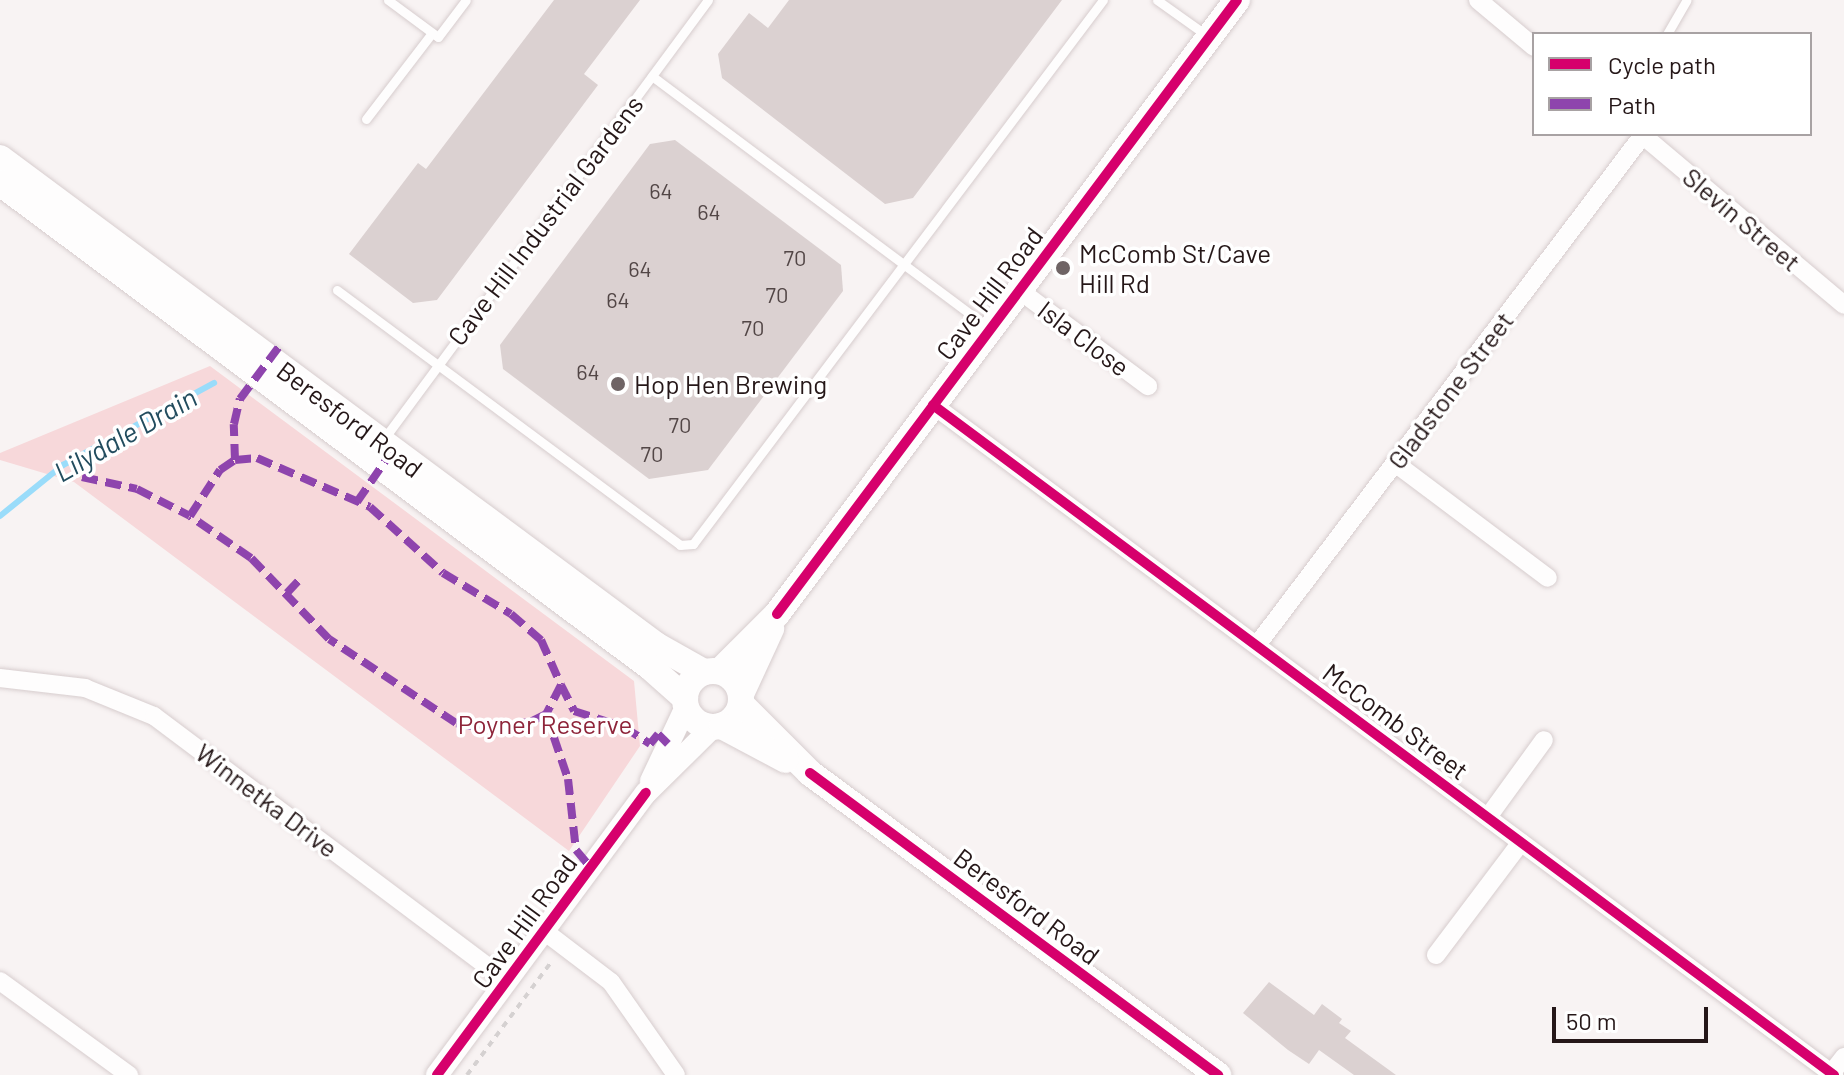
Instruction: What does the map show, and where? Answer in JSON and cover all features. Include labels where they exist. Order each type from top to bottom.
[{"type":"main road","name":"Cave Hill Road","points":[[712,671],[777,614],[1237,0]]},
{"type":"main road","name":"Beresford Road","points":[[0,158],[656,645],[712,671]]},
{"type":"main road","name":"Beresford Road","points":[[0,183],[650,667],[686,703]]},
{"type":"main road","name":"Cave Hill Road","points":[[741,699],[777,614]]},
{"type":"main road","points":[[712,671],[734,679],[741,699],[735,717],[717,726],[697,721],[686,703],[690,682],[712,671]]},
{"type":"main road","name":"Beresford Road","points":[[741,699],[810,773]]},
{"type":"main road","name":"Beresford Road","points":[[717,726],[810,773],[1218,1075]]},
{"type":"street","points":[[1478,0],[1532,45]]},
{"type":"street","name":"Gladstone Street","points":[[1257,645],[1641,136]]},
{"type":"street","name":"Slevin Street","points":[[1643,136],[1844,305]]},
{"type":"street","name":"Isla Close","points":[[1019,290],[1148,386]]},
{"type":"street","name":"McComb Street","points":[[933,405],[1832,1074]]},
{"type":"street","points":[[1395,463],[1548,578]]},
{"type":"street","name":"Winnetka Drive","points":[[0,678],[85,688],[154,716],[507,981]]},
{"type":"street","name":"Cave Hill Road","points":[[646,793],[686,703]]},
{"type":"street","name":"Cave Hill Road","points":[[437,1075],[646,793],[717,726]]},
{"type":"street","points":[[1488,817],[1544,740]]},
{"type":"street","points":[[1436,955],[1521,842]]},
{"type":"street","points":[[544,931],[611,982],[676,1075]]},
{"type":"street","points":[[0,981],[129,1075]]},
{"type":"street","points":[[1832,1074],[1844,1057]]},
{"type":"lane","points":[[388,0],[438,37],[466,0]]},
{"type":"lane","name":"Cave Hill Industrial Gardens","points":[[381,442],[708,0]]},
{"type":"lane","name":"Cave Hill Industrial Gardens","points":[[337,290],[680,545],[693,544],[1103,0]]},
{"type":"lane","points":[[1157,0],[1209,37]]},
{"type":"lane","points":[[1668,32],[1687,0]]},
{"type":"lane","points":[[366,119],[432,33]]},
{"type":"lane","name":"Cave Hill Industrial Gardens","points":[[652,76],[990,329]]},
{"type":"path","points":[[467,1075],[553,959],[563,966]]},
{"type":"green space","name":"Poyner Reserve","points":[[210,366],[634,681],[640,746],[569,851],[74,482],[0,460],[0,453]]},
{"type":"building","points":[[554,0],[640,0],[584,74],[598,85],[437,300],[413,303],[349,254],[418,163],[426,169]]},
{"type":"building","points":[[789,0],[1062,0],[913,198],[885,204],[722,78],[718,54],[749,13],[768,28]]},
{"type":"building","points":[[675,140],[841,265],[843,291],[708,470],[649,479],[503,369],[500,345],[650,144]]},
{"type":"building","points":[[1269,982],[1314,1015],[1322,1004],[1342,1019],[1339,1023],[1351,1031],[1345,1038],[1396,1075],[1354,1075],[1319,1050],[1309,1064],[1288,1050],[1243,1013]]},
{"type":"waterway","name":"Lilydale Drain","points":[[0,516],[63,465],[214,383]]},
{"type":"marked path","points":[[235,460],[234,424],[240,399],[281,344]]},
{"type":"marked path","points":[[357,502],[392,451]]},
{"type":"marked path","points":[[257,458],[370,507],[443,573],[511,614],[541,640],[561,685],[546,714],[530,722],[483,728],[456,723],[329,639],[251,558],[190,516],[220,470],[235,460],[257,458]]},
{"type":"marked path","points":[[82,477],[137,489],[190,516]]},
{"type":"marked path","points":[[287,593],[300,579]]},
{"type":"marked path","points":[[561,685],[574,711],[624,727],[650,744],[658,734],[668,744]]},
{"type":"marked path","points":[[546,714],[568,779],[576,850],[591,868]]},
{"type":"cycle path","points":[[777,614],[1237,0]]},
{"type":"cycle path","points":[[933,405],[1834,1075]]},
{"type":"cycle path","points":[[810,773],[1218,1075]]},
{"type":"cycle path","points":[[437,1075],[646,793]]},
{"type":"place","name":"McComb St/Cave Hill Rd","points":[[1063,268]]},
{"type":"place","name":"Hop Hen Brewing","points":[[618,384]]}]
